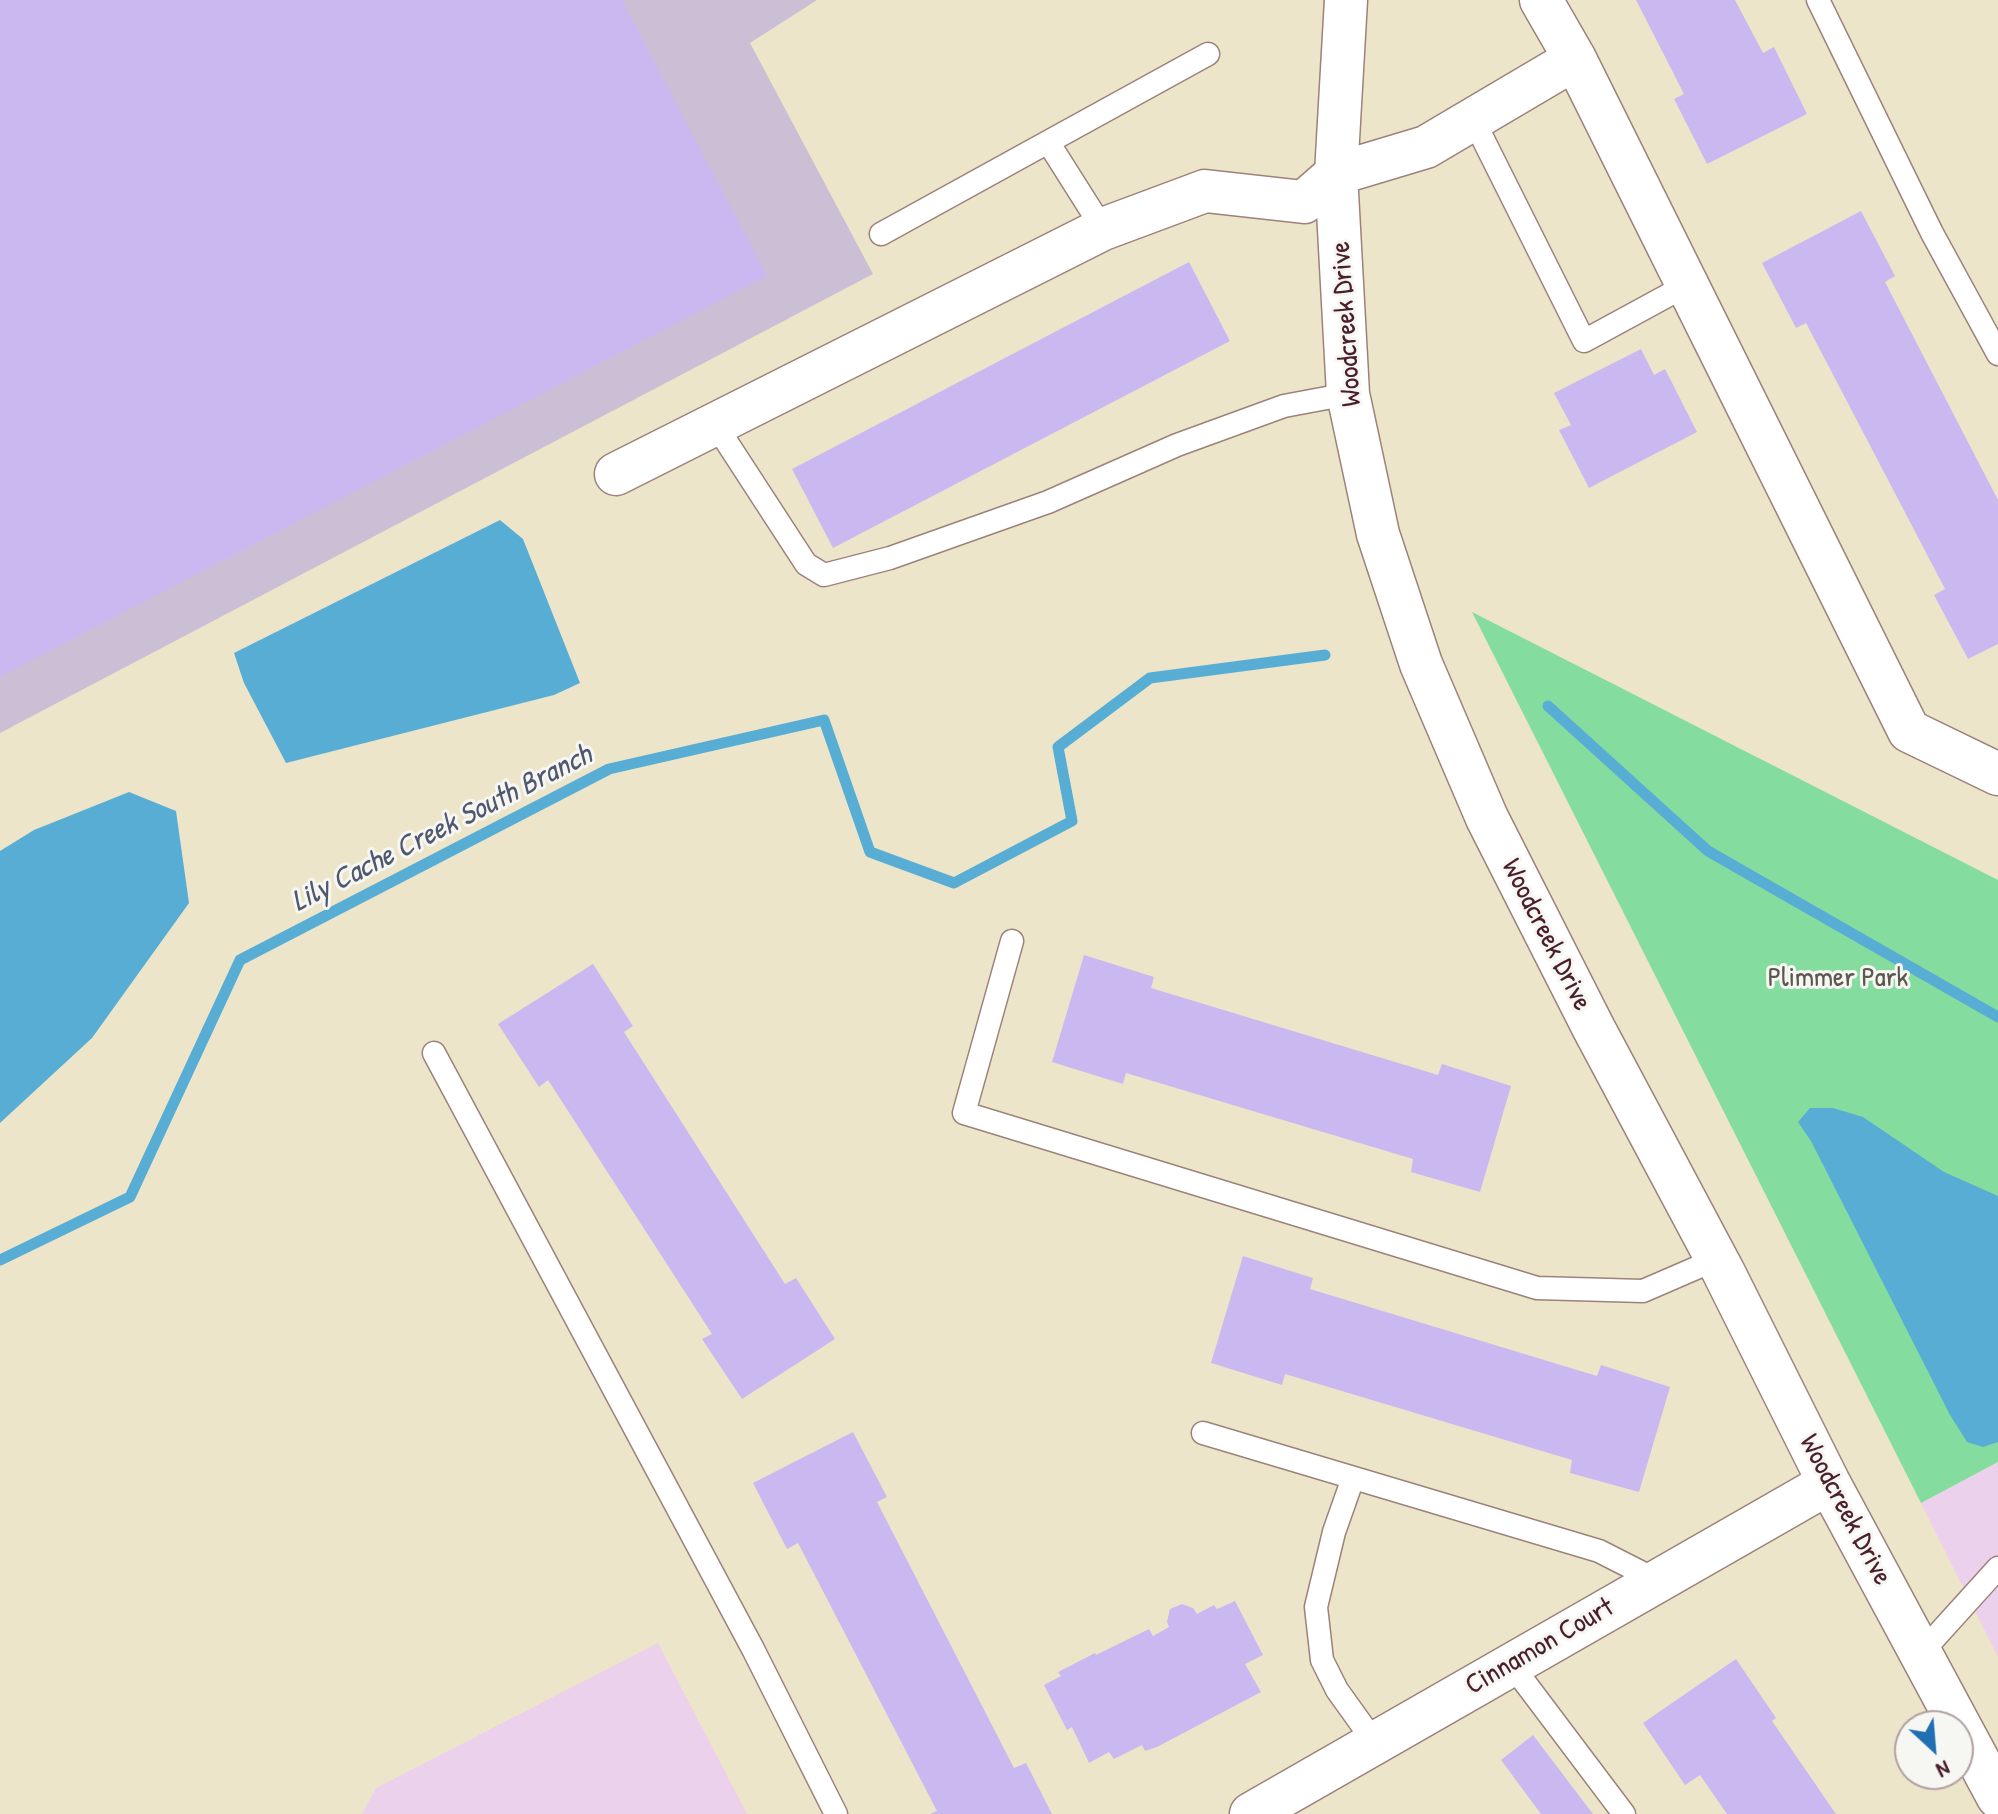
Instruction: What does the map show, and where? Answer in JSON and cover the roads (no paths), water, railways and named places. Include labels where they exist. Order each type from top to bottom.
[{"type":"street","name":"Woodcreek Drive","points":[[1346,0],[1336,174],[1348,394],[1378,534],[1433,692],[1487,818],[1593,1027],[1717,1259],[1829,1483],[1998,1797]]},
{"type":"street","points":[[1541,0],[1575,59],[1909,731],[1998,774]]},
{"type":"street","points":[[616,474],[1103,229],[1205,191],[1304,202],[1336,174],[1426,147],[1575,59]]},
{"type":"street","name":"Cinnamon Court","points":[[1251,1814],[1829,1483]]},
{"type":"lane","points":[[1818,0],[1932,233],[1998,354]]},
{"type":"lane","points":[[881,234],[1208,54]]},
{"type":"lane","points":[[1473,119],[1584,341],[1687,285]]},
{"type":"lane","points":[[1048,142],[1103,229]]},
{"type":"lane","points":[[715,424],[806,564],[824,575],[890,558],[1048,502],[1177,445],[1284,406],[1348,394]]},
{"type":"lane","points":[[1012,941],[964,1113],[1537,1288],[1643,1291],[1717,1259]]},
{"type":"lane","points":[[434,1053],[753,1649],[836,1814]]},
{"type":"lane","points":[[1203,1433],[1599,1551],[1656,1580]]},
{"type":"lane","points":[[1353,1478],[1334,1532],[1316,1607],[1322,1660],[1337,1690],[1375,1743]]},
{"type":"lane","points":[[1921,1653],[1998,1568]]},
{"type":"lane","points":[[1511,1664],[1624,1814]]},
{"type":"water","points":[[500,520],[523,539],[580,683],[554,695],[286,763],[244,683],[234,653]]},
{"type":"water","points":[[129,792],[176,811],[189,903],[92,1038],[0,1123],[0,851],[34,830]]},
{"type":"water","points":[[1810,1108],[1833,1108],[1863,1117],[1944,1172],[1998,1196],[1998,1442],[1983,1447],[1967,1442],[1950,1415],[1811,1141],[1798,1122]]},
{"type":"waterway","name":"Lily Cache Creek South Branch","points":[[0,1260],[130,1197],[240,960],[609,769],[824,720],[870,852],[954,883],[1072,821],[1058,747],[1150,678],[1325,655]]},
{"type":"waterway","name":"Lily Cache Creek South Branch","points":[[1548,706],[1708,851],[1998,1017]]},
{"type":"park label","name":"Plimmer Park","points":[[1838,979]]}]
